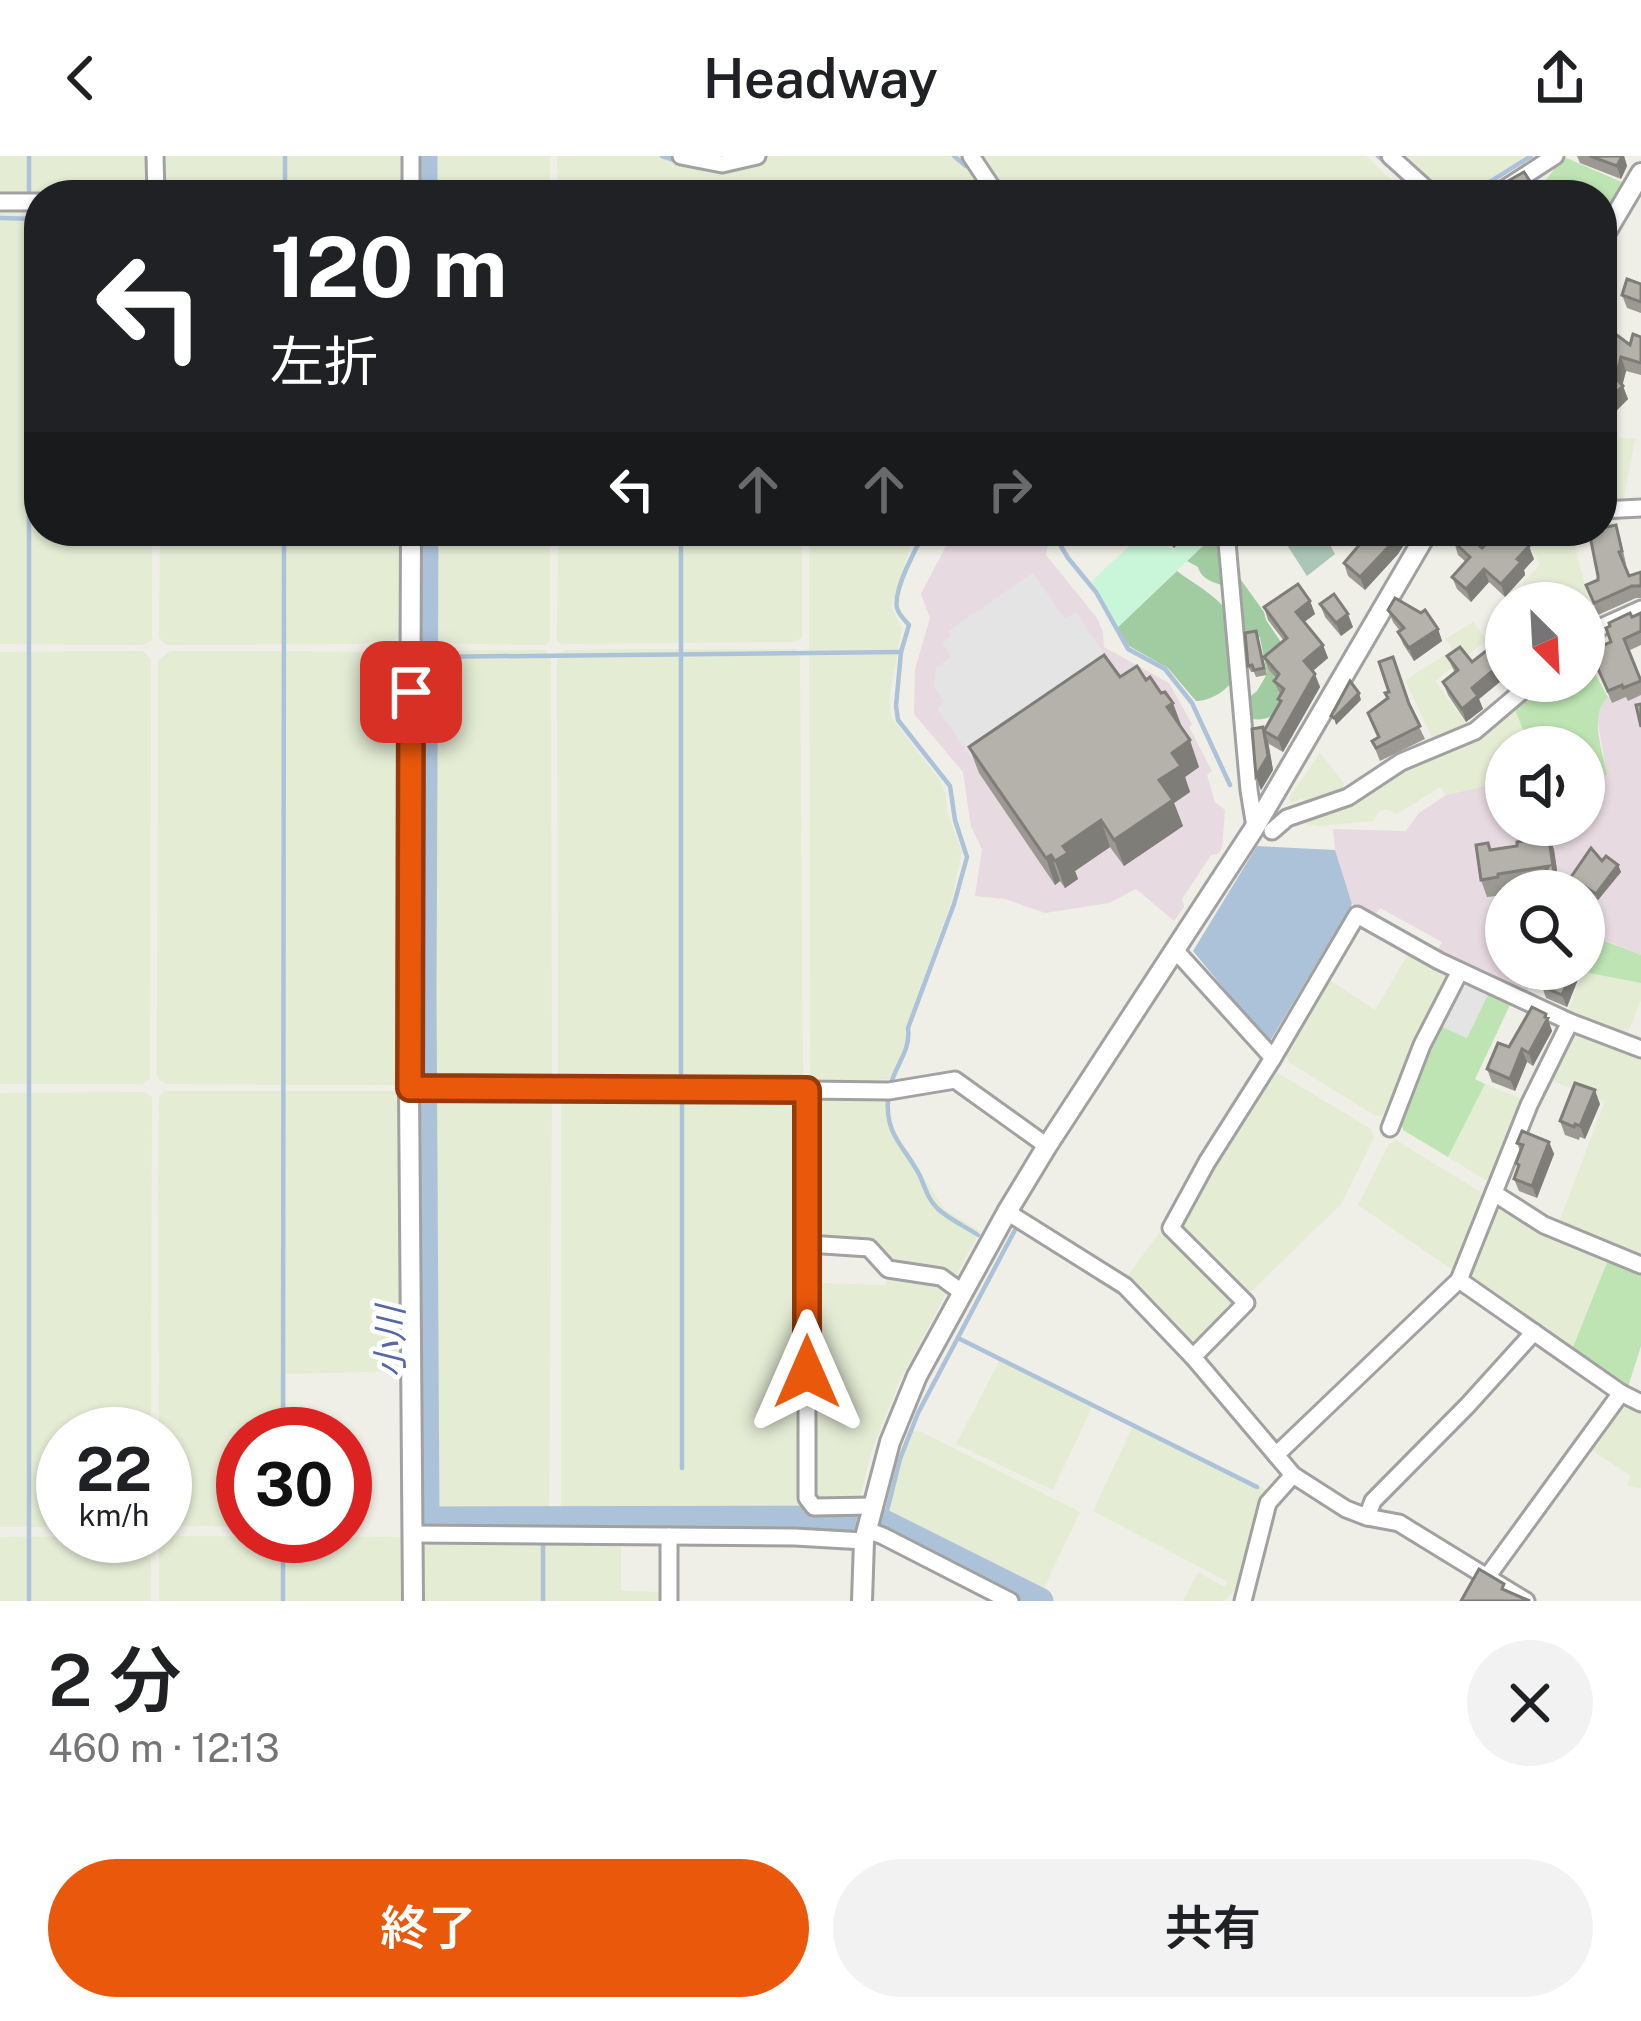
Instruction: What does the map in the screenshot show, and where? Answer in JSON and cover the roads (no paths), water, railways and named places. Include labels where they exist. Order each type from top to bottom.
[{"type":"street","points":[[681,156],[722,164],[757,156]]},
{"type":"street","points":[[1390,156],[1416,180]]},
{"type":"street","points":[[1518,180],[1555,156]]},
{"type":"street","points":[[1617,214],[1641,173]]},
{"type":"street","points":[[411,546],[412,1601]]},
{"type":"street","points":[[1227,546],[1249,790],[1263,829]]},
{"type":"street","points":[[862,1601],[868,1523],[890,1442],[917,1376],[1047,1146],[1263,829],[1420,546]]},
{"type":"street","points":[[1605,625],[1641,609]]},
{"type":"street","points":[[1263,829],[1348,797],[1401,762],[1475,731],[1509,702]]},
{"type":"street","points":[[1193,1357],[1246,1303],[1171,1228],[1357,916],[1460,971],[1641,1049]]},
{"type":"street","points":[[1176,951],[1274,1058]]},
{"type":"street","points":[[1390,1128],[1422,1045],[1460,971]]},
{"type":"street","points":[[1276,1455],[1459,1280],[1529,1105],[1570,1022]]},
{"type":"street","points":[[410,1088],[889,1091],[955,1080],[1047,1146]]},
{"type":"street","points":[[807,1090],[807,1498],[814,1507],[868,1523],[883,1536],[1010,1601]]},
{"type":"street","points":[[1494,1193],[1544,1225],[1641,1265]]},
{"type":"street","points":[[1007,1212],[1125,1286],[1193,1357],[1293,1475],[1346,1509],[1400,1523],[1526,1601]]},
{"type":"street","points":[[808,1244],[869,1248],[888,1269],[941,1277],[963,1292]]},
{"type":"street","points":[[1459,1280],[1621,1393],[1641,1402]]},
{"type":"street","points":[[1366,1517],[1373,1501],[1534,1332]]},
{"type":"street","points":[[1487,1577],[1621,1393]]},
{"type":"street","points":[[1229,1601],[1245,1594],[1268,1503],[1293,1475]]},
{"type":"street","points":[[412,1534],[795,1538],[868,1523]]},
{"type":"street","points":[[669,1537],[669,1601]]},
{"type":"water","points":[[1257,846],[1335,850],[1352,904],[1269,1043],[1193,951]]},
{"type":"waterway","points":[[29,156],[29,180]]},
{"type":"waterway","points":[[285,156],[285,180]]},
{"type":"waterway","name":"小川","points":[[424,156],[424,180]]},
{"type":"waterway","points":[[662,156],[680,162]]},
{"type":"waterway","points":[[954,156],[966,166]]},
{"type":"waterway","points":[[1378,156],[1404,180]]},
{"type":"waterway","points":[[1493,180],[1531,156]]},
{"type":"waterway","points":[[0,218],[24,219]]},
{"type":"waterway","points":[[29,546],[29,1601]]},
{"type":"waterway","points":[[283,1407],[284,546]]},
{"type":"waterway","name":"小川","points":[[425,546],[426,1520],[851,1519],[884,1523],[1040,1601]]},
{"type":"waterway","points":[[681,546],[681,1083]]},
{"type":"waterway","points":[[890,1087],[967,857],[950,786],[898,720],[901,652],[909,625],[898,610],[898,591],[918,546]]},
{"type":"waterway","points":[[1061,546],[1096,592],[1128,649],[1165,669],[1192,703],[1230,785]]},
{"type":"waterway","points":[[425,657],[901,652]]},
{"type":"waterway","points":[[682,1095],[682,1468]]},
{"type":"waterway","points":[[888,1098],[893,1132],[931,1201],[978,1235]]},
{"type":"waterway","points":[[884,1523],[900,1459],[918,1413],[1016,1228]]},
{"type":"waterway","points":[[958,1338],[1257,1487]]},
{"type":"waterway","points":[[543,1521],[543,1601]]},
{"type":"waterway","points":[[283,1563],[283,1601]]}]
